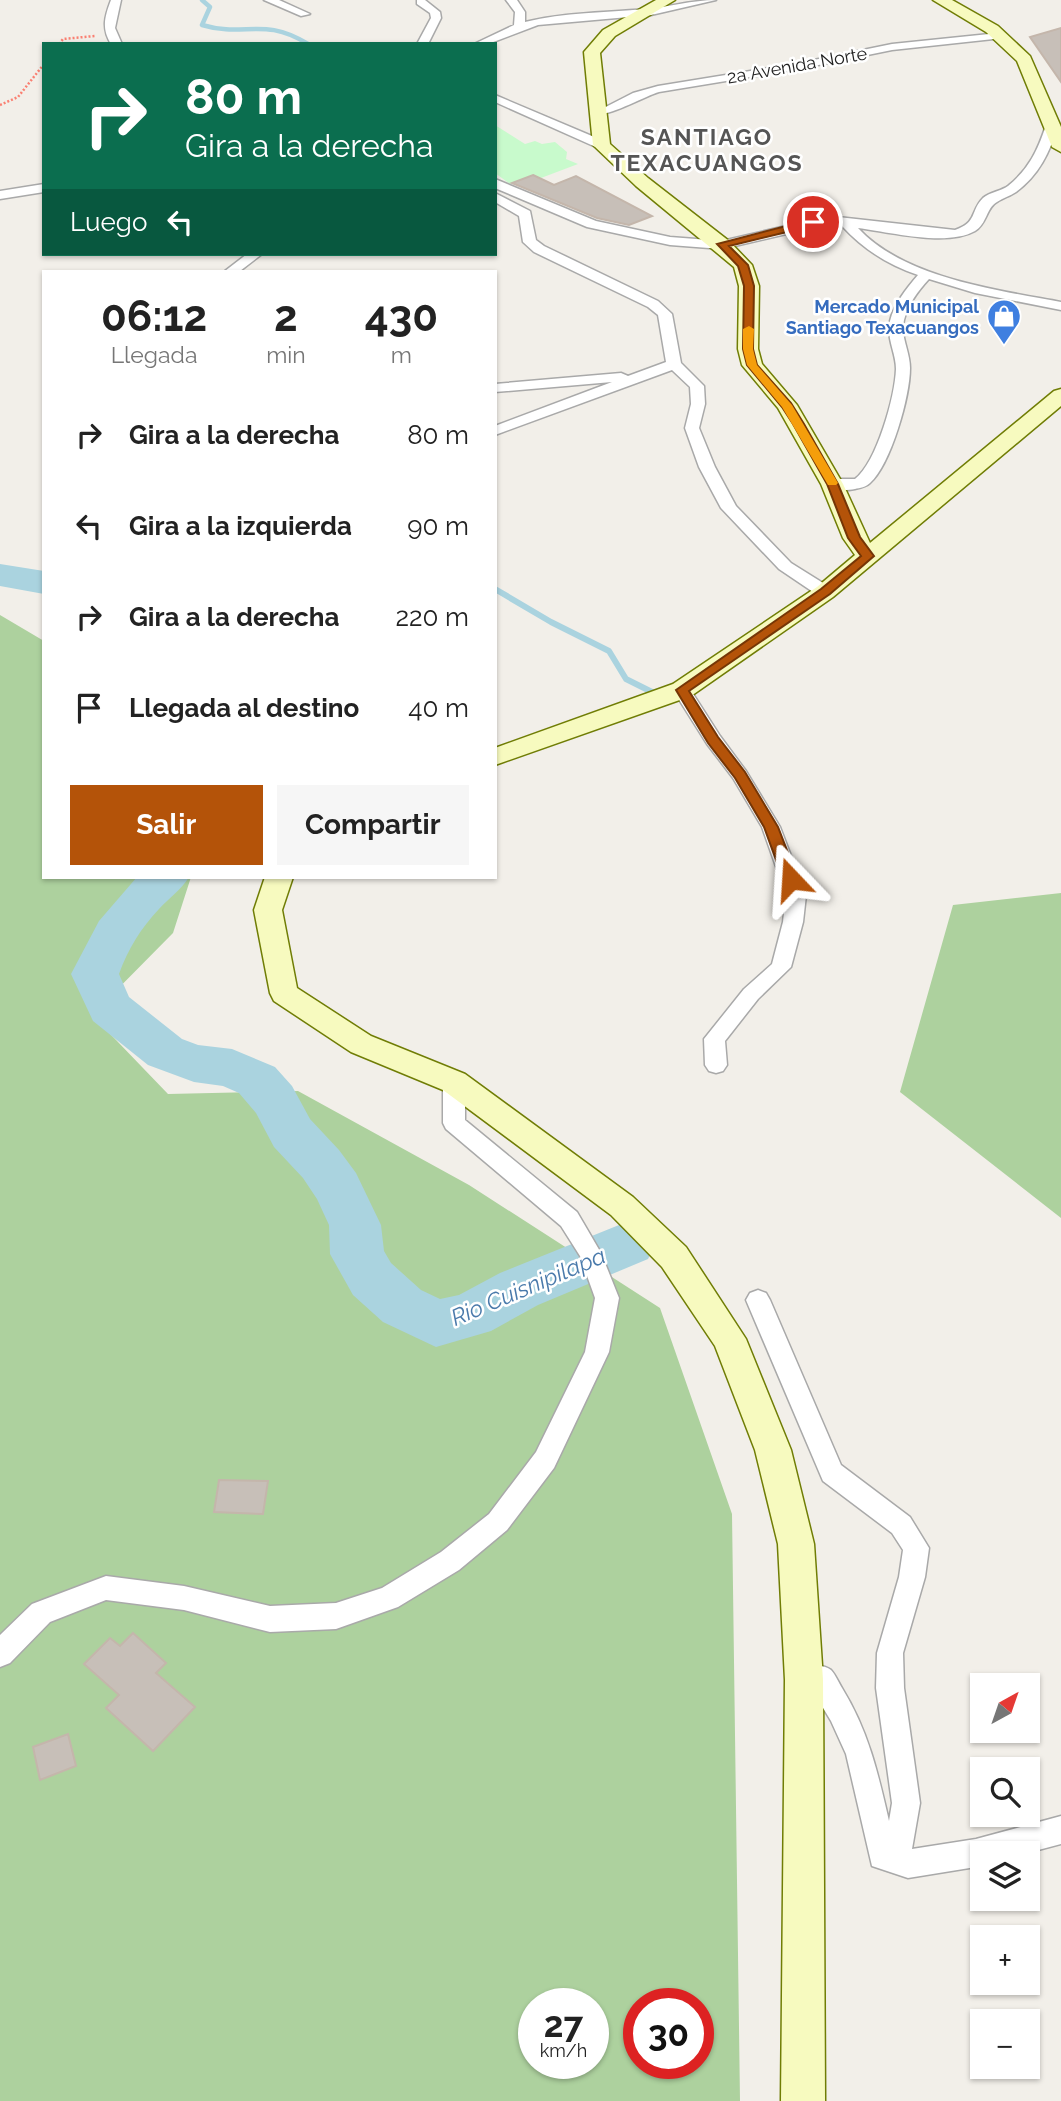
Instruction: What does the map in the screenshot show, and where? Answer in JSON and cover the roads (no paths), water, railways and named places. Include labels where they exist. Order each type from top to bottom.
[{"type":"street","points":[[113,39],[109,19],[116,0]]},
{"type":"street","points":[[269,0],[305,14]]},
{"type":"street","points":[[512,0],[520,12],[519,25]]},
{"type":"street","points":[[602,145],[592,52],[609,33],[667,0]]},
{"type":"street","points":[[483,42],[519,25],[577,15],[646,13],[712,0]]},
{"type":"street","points":[[941,0],[999,36],[1030,68],[1061,147]]},
{"type":"street","points":[[421,2],[435,12],[436,18],[423,42]]},
{"type":"street","name":"2a Avenida Norte","points":[[600,113],[637,95],[658,89],[799,66],[892,47],[999,36]]},
{"type":"street","points":[[497,99],[602,145],[642,182],[722,244],[743,265],[749,286],[748,349],[752,365],[787,405],[832,484],[854,538],[868,556]]},
{"type":"street","points":[[497,184],[592,224],[670,241],[722,244],[813,222],[845,221],[936,234],[968,230],[977,224],[988,201],[1011,190],[1032,169],[1042,154],[1052,125]]},
{"type":"street","points":[[0,194],[42,188]]},
{"type":"street","points":[[497,198],[524,214],[530,242],[539,249],[653,304],[665,314],[674,364],[697,386],[698,404],[692,428],[707,467],[729,508],[785,566],[825,592]]},
{"type":"street","points":[[845,221],[866,245],[926,274],[980,290],[1061,306]]},
{"type":"street","points":[[233,270],[253,256]]},
{"type":"street","points":[[832,484],[852,485],[864,480],[874,466],[902,391],[903,368],[896,326],[904,304],[926,274]]},
{"type":"street","points":[[497,430],[674,364]]},
{"type":"street","points":[[497,388],[648,374]]},
{"type":"street","points":[[497,756],[682,690],[825,592],[1061,395]]},
{"type":"street","points":[[682,690],[713,740],[740,775],[771,827],[796,895],[793,922],[781,967],[751,995],[714,1039],[716,1065]]},
{"type":"street","points":[[278,879],[268,910],[284,993],[361,1044],[454,1082],[622,1206],[674,1257],[729,1339],[773,1450],[796,1544],[804,1680],[803,2101]]},
{"type":"street","points":[[0,1654],[41,1613],[106,1588],[184,1598],[270,1619],[336,1616],[389,1598],[450,1561],[498,1522],[545,1460],[597,1352],[607,1298],[593,1262],[569,1219],[454,1123],[454,1082]]},
{"type":"street","points":[[758,1300],[832,1473],[901,1525],[916,1548],[912,1577],[890,1653],[890,1688],[906,1803],[896,1860]]},
{"type":"street","points":[[804,1680],[821,1679],[841,1711],[860,1752],[882,1856],[908,1864],[976,1853],[1061,1830]]},
{"type":"waterway","points":[[202,0],[210,7],[202,25],[230,30],[266,29],[304,42]]},
{"type":"waterway","name":"Rio Cuisnipilapa","points":[[0,575],[42,583]]},
{"type":"waterway","points":[[497,590],[551,622],[609,651],[626,679],[654,693]]},
{"type":"waterway","name":"Rio Cuisnipilapa","points":[[164,879],[123,921],[107,946],[95,974],[110,1008],[165,1052],[194,1063],[232,1068],[257,1080],[274,1100],[292,1133],[321,1164],[338,1188],[355,1225],[357,1254],[372,1279],[402,1306],[436,1324],[472,1315],[519,1289],[629,1243]]},
{"type":"place","name":"Mercado Municipal Santiago Texacuangos","points":[[1004,346]]},
{"type":"district","name":"SANTIAGO TEXACUANGOS","points":[[707,149]]}]
